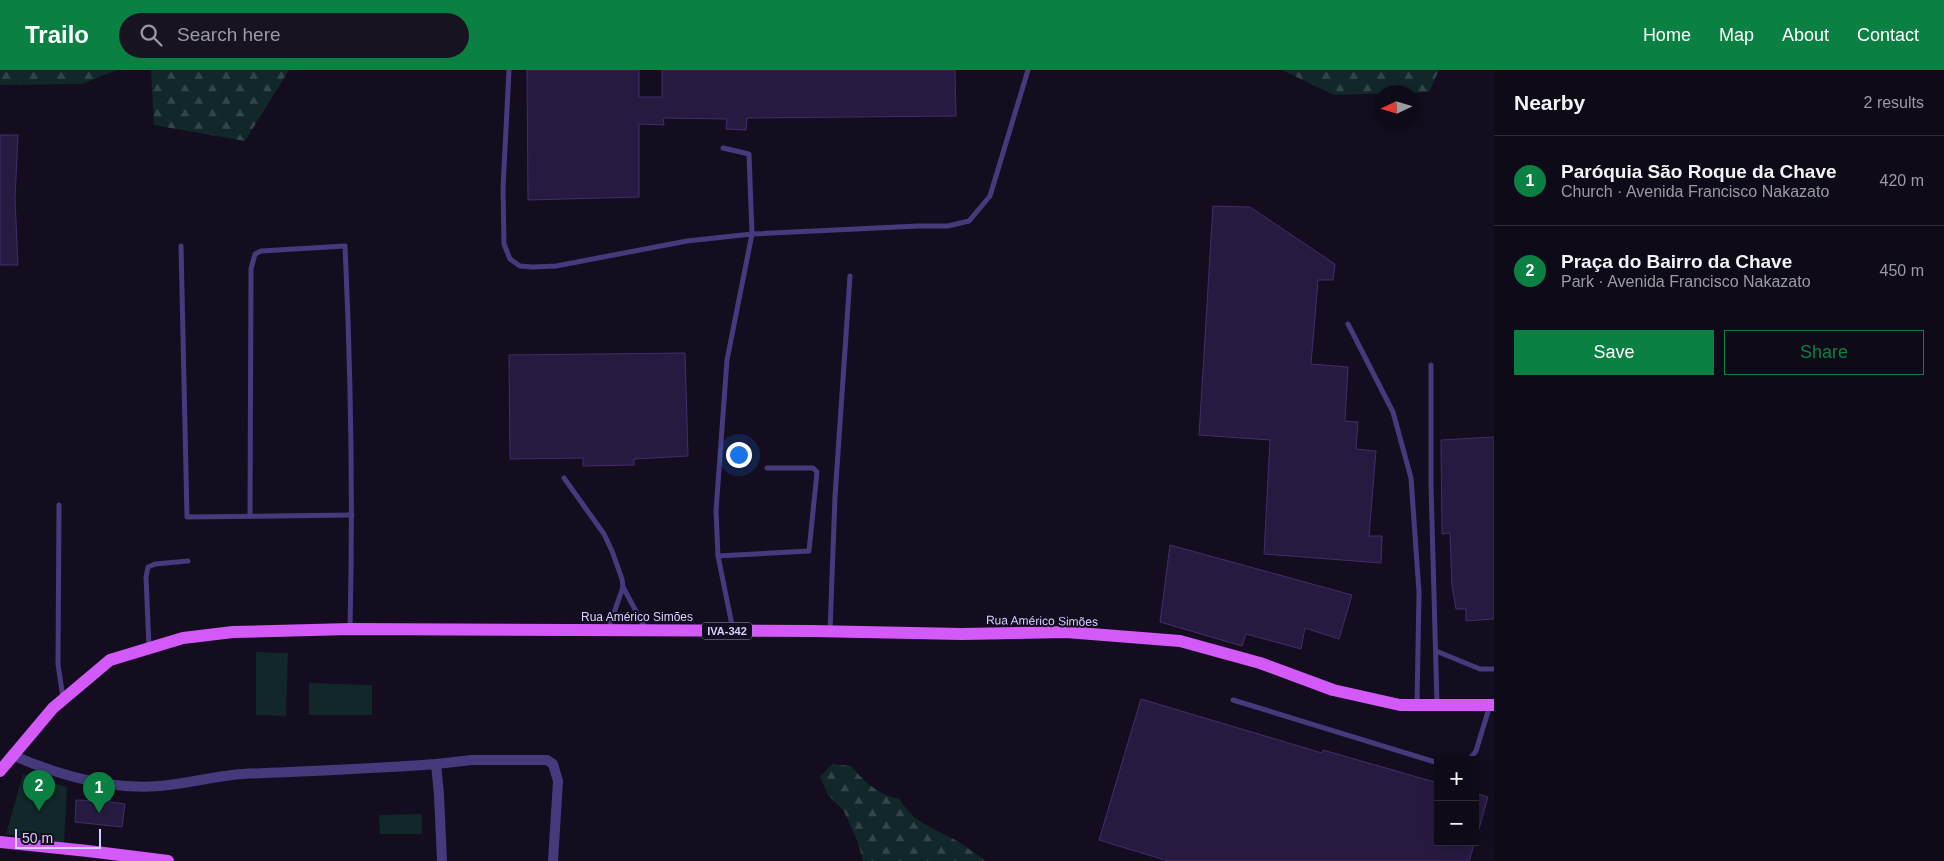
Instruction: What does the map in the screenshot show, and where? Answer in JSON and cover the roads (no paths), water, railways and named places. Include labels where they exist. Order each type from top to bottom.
[{"type":"main road","name":"Rua Américo Simões","points":[[0,771],[53,708],[110,660],[182,638],[233,632],[350,629],[733,630],[962,634],[1066,632],[1180,641],[1260,663],[1334,690],[1400,705],[1492,705]]},
{"type":"main road","points":[[0,842],[168,861]]},
{"type":"street","points":[[12,755],[43,768],[94,782],[129,788],[161,786],[239,774],[436,764],[472,760],[547,760],[553,764],[558,781],[553,861]]},
{"type":"street","points":[[436,764],[442,861]]},
{"type":"lane","points":[[509,70],[503,188],[504,244],[510,259],[520,266],[556,266],[687,241],[752,234],[948,226],[969,221],[990,196],[1028,70]]},
{"type":"lane","points":[[723,148],[749,154],[752,234],[727,360],[716,511],[718,556],[733,630]]},
{"type":"lane","points":[[181,246],[187,518],[352,515]]},
{"type":"lane","points":[[250,516],[251,269],[255,254],[261,251],[345,246],[350,346],[352,515],[350,629]]},
{"type":"lane","points":[[830,631],[835,498],[850,276]]},
{"type":"lane","points":[[1348,324],[1393,412],[1411,478],[1419,592],[1417,705]]},
{"type":"lane","points":[[1431,365],[1431,485],[1436,705]]},
{"type":"lane","points":[[718,556],[809,551],[817,472],[813,468],[767,468]]},
{"type":"lane","points":[[564,478],[604,534],[612,551],[623,587],[646,631]]},
{"type":"lane","points":[[58,505],[58,664],[63,699]]},
{"type":"lane","points":[[149,648],[146,577],[148,568],[155,564],[188,561]]},
{"type":"lane","points":[[608,631],[623,587]]},
{"type":"lane","points":[[1436,651],[1480,669],[1494,669]]},
{"type":"lane","points":[[1234,700],[1434,762]]},
{"type":"lane","points":[[1472,756],[1476,751],[1492,705]]},
{"type":"place","name":"Praça do Bairro da Chave","points":[[39,811]]},
{"type":"place","name":"Paróquia São Roque da Chave","points":[[99,813]]}]
